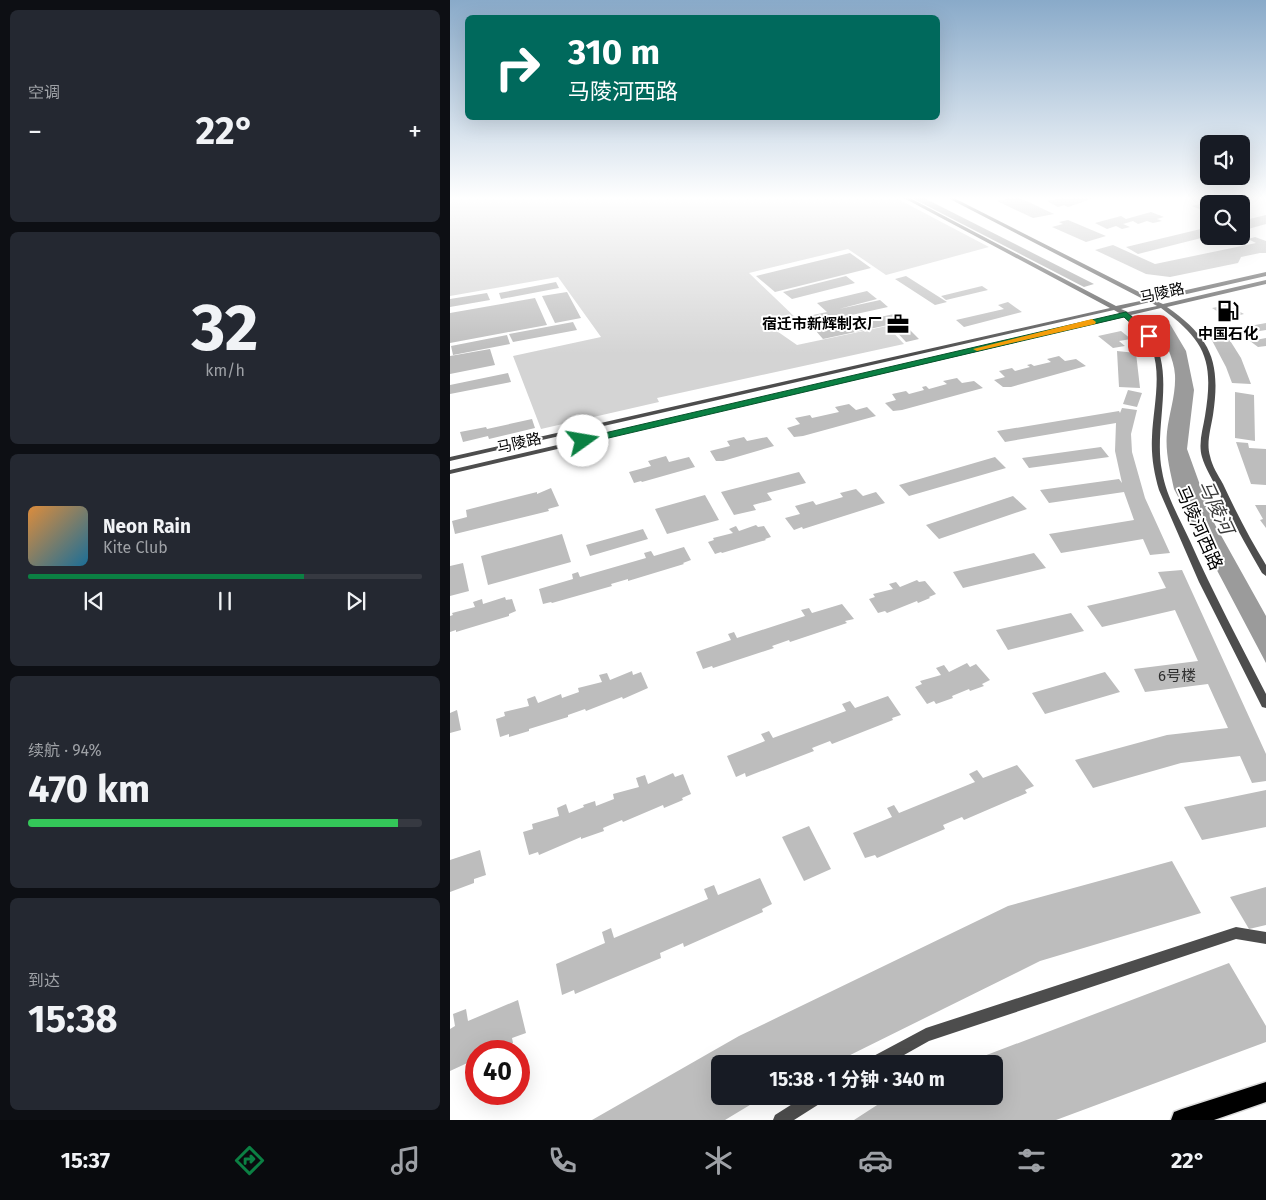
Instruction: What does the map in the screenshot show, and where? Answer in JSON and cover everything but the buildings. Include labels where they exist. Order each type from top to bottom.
[{"type":"main road","points":[[1182,1120],[1266,1092]]},
{"type":"street","name":"马陵河西路","points":[[1003,249],[1126,314],[1149,336],[1157,355],[1159,368],[1160,395],[1154,426],[1154,450],[1158,473],[1166,498],[1193,559],[1266,704]]},
{"type":"street","points":[[1052,249],[1153,300],[1184,320],[1198,337],[1211,359],[1213,392],[1205,435],[1205,456],[1236,521],[1266,573]]},
{"type":"street","name":"马陵路","points":[[450,459],[1266,274]]},
{"type":"street","name":"马陵路","points":[[450,472],[1266,282]]},
{"type":"street","points":[[889,1055],[926,1035],[1236,933],[1266,938]]},
{"type":"street","points":[[780,1120],[804,1105]]},
{"type":"shaded area","points":[[450,249],[847,249],[749,273],[798,320],[771,327],[797,345],[887,326],[904,344],[657,398],[659,402],[541,429],[513,356],[601,337],[558,277],[450,296]]},
{"type":"shaded area","points":[[848,249],[981,249],[886,275]]},
{"type":"shaded area","points":[[1011,249],[1025,249],[1094,284],[1084,287]]},
{"type":"shaded area","points":[[1170,324],[1186,351],[1194,390],[1187,449],[1213,521],[1266,616],[1266,663],[1174,489],[1168,461],[1167,439],[1175,375],[1171,356],[1157,325]]},
{"type":"slow traffic","points":[[977,349],[1092,322]]},
{"type":"place","name":"中国石化","points":[[1228,311]]},
{"type":"place","name":"宿迁市新辉制衣厂","points":[[898,324]]},
{"type":"route","points":[[583,441],[1126,314],[1149,336]]},
{"type":"water label","name":"马陵河","points":[[1216,507]]}]
